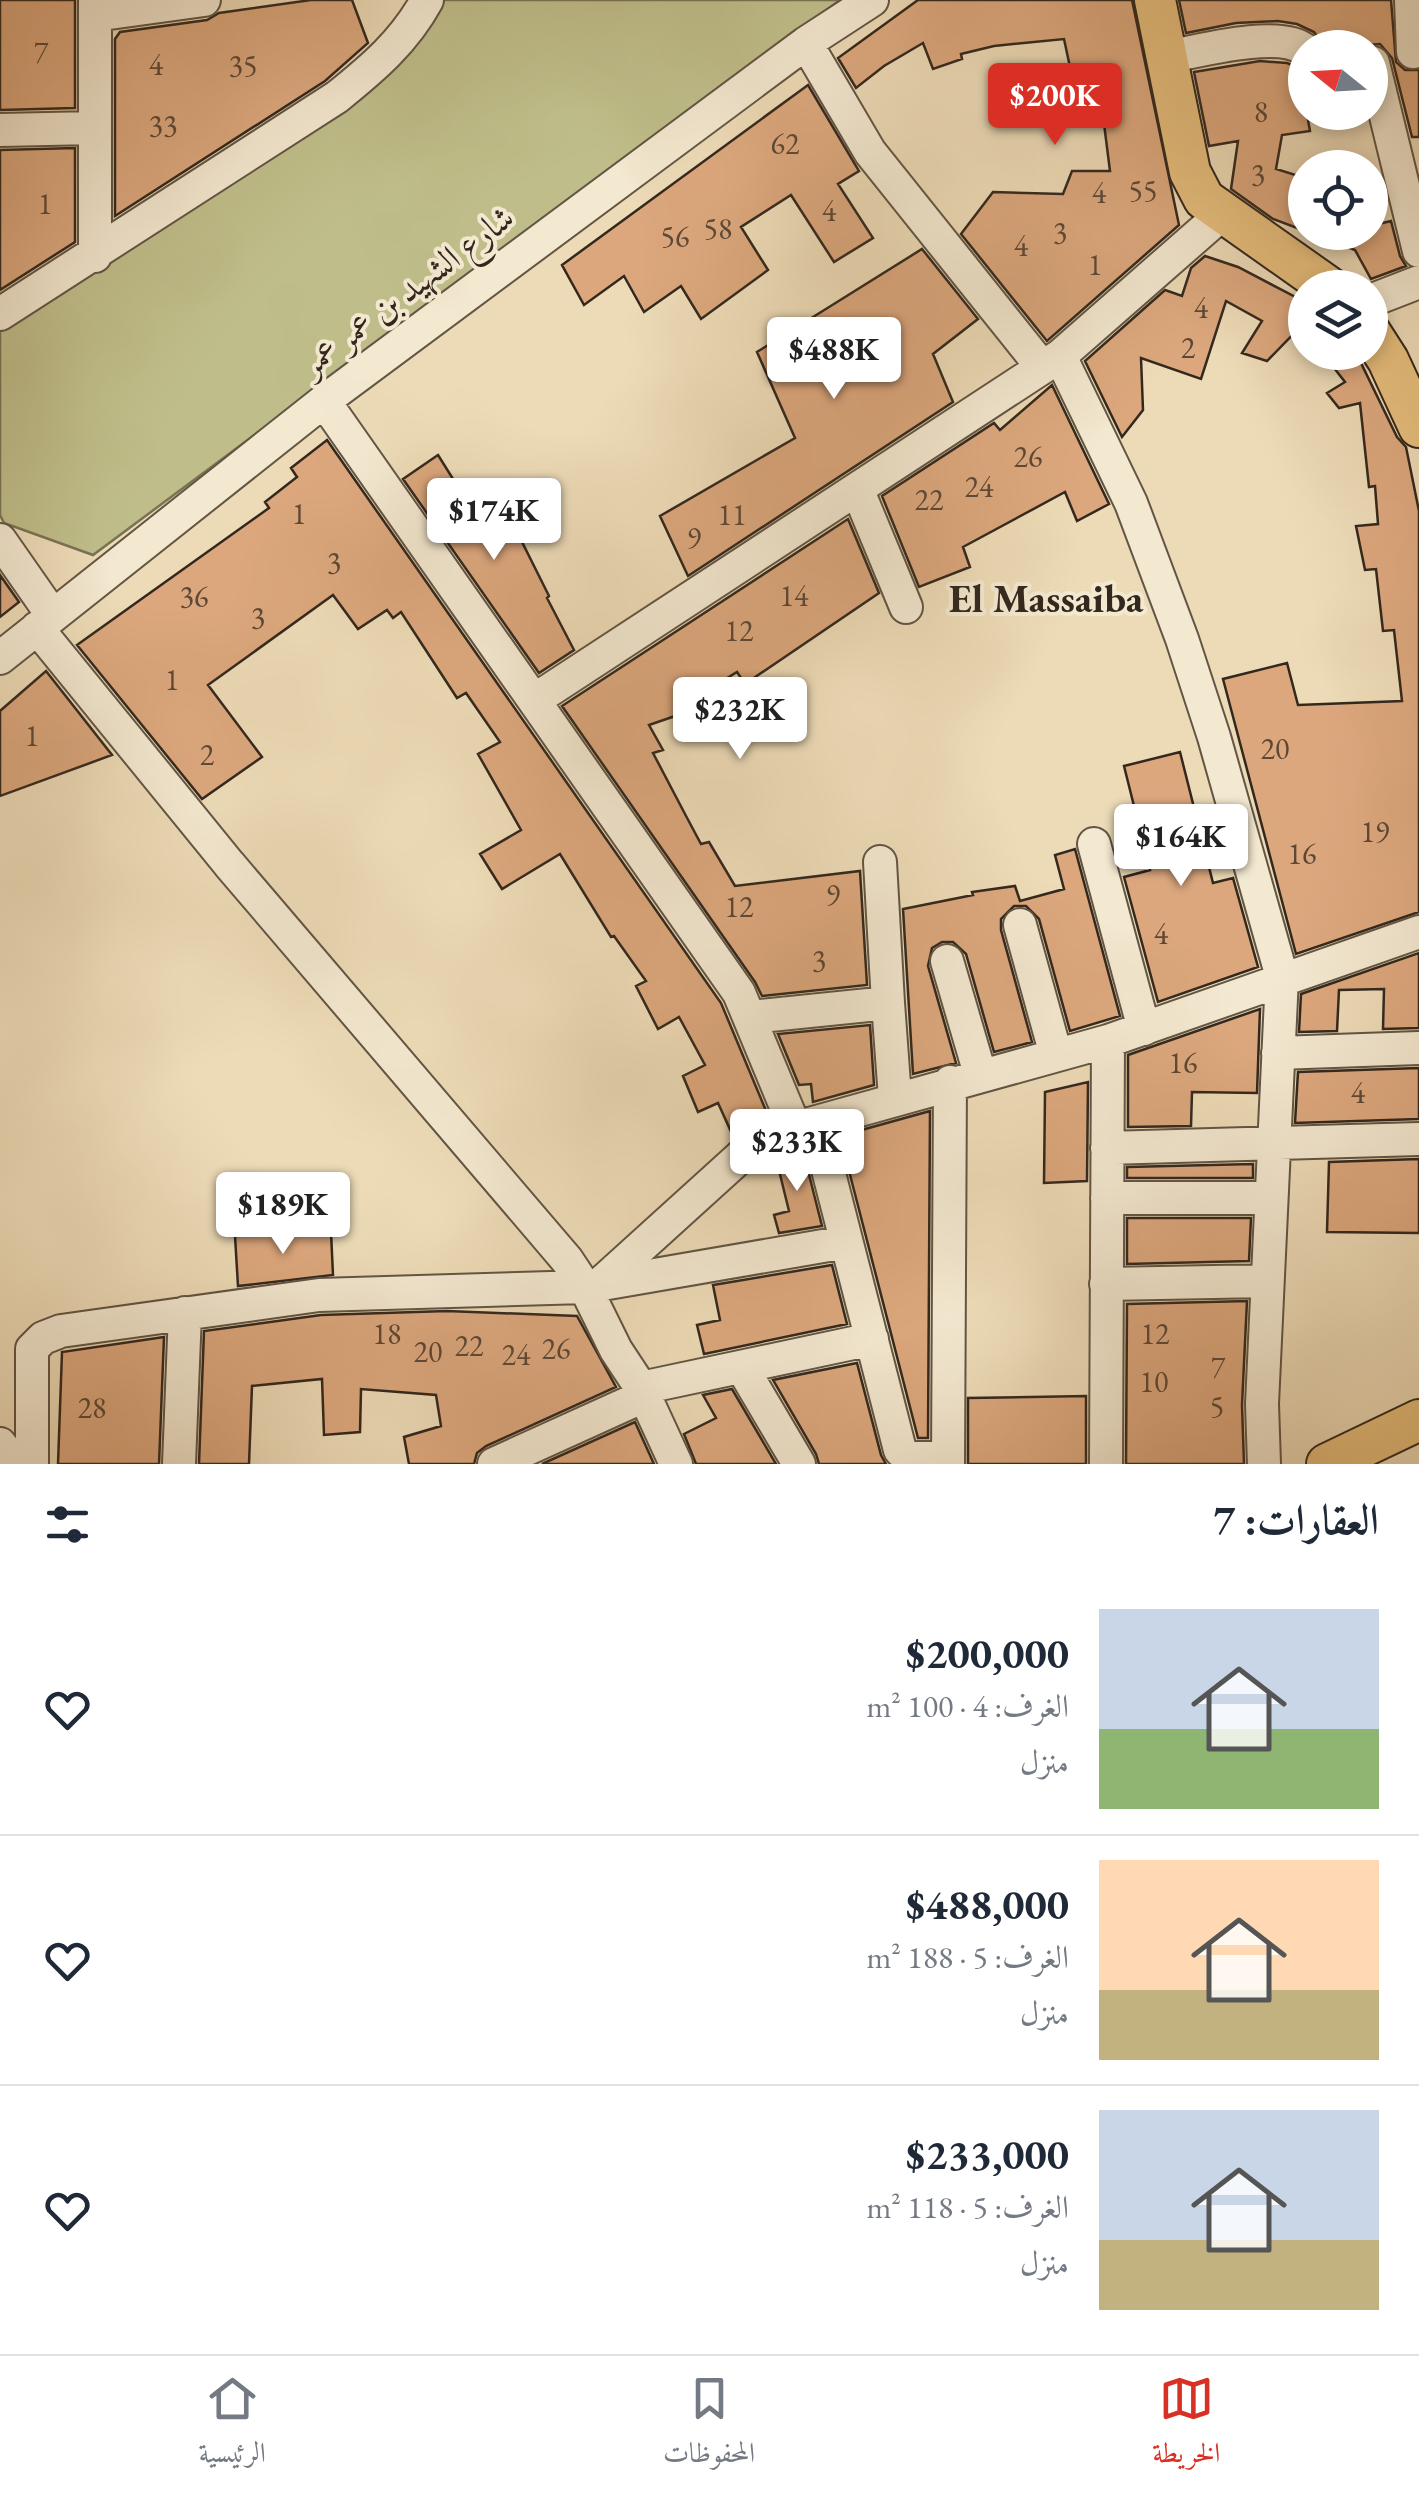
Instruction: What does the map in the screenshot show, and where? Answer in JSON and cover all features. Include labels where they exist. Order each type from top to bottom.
[{"type":"main road","points":[[1155,0],[1190,172],[1204,198],[1304,270]]},
{"type":"main road","points":[[1388,360],[1415,408]]},
{"type":"main road","points":[[1327,1464],[1419,1420]]},
{"type":"main road","points":[[1378,1464],[1419,1443]]},
{"type":"street","points":[[95,256],[95,7],[204,0]]},
{"type":"street","points":[[0,314],[337,97],[403,39],[427,0]]},
{"type":"street","name":"شارع الشهيد بن عمر عمر","points":[[0,658],[324,401],[806,43],[872,0]]},
{"type":"street","points":[[1388,59],[1416,52],[1411,0]]},
{"type":"street","points":[[1166,58],[1262,42],[1288,44]]},
{"type":"street","points":[[806,43],[870,152],[1051,361],[1131,503],[1214,737],[1282,977],[1262,1404],[1264,1464]]},
{"type":"street","points":[[1388,127],[1419,251]]},
{"type":"street","points":[[0,130],[94,128]]},
{"type":"street","points":[[536,699],[1051,361],[1222,214]]},
{"type":"street","points":[[1388,294],[1419,282]]},
{"type":"street","points":[[324,401],[739,993],[806,1125],[846,1242],[900,1450],[909,1458],[948,1461],[965,1078],[947,961]]},
{"type":"street","points":[[858,491],[906,606]]},
{"type":"street","points":[[0,540],[45,622],[230,864],[592,1285],[616,1350],[643,1392],[676,1464]]},
{"type":"street","points":[[1094,844],[1144,1029]]},
{"type":"street","points":[[880,862],[895,1098]]},
{"type":"street","points":[[1020,925],[1056,1054]]},
{"type":"street","points":[[592,1285],[750,1148],[806,1125],[895,1098],[1144,1029],[1282,977],[1419,932]]},
{"type":"street","points":[[751,1017],[888,1003]]},
{"type":"street","points":[[1106,1464],[1108,1040]]},
{"type":"street","points":[[1278,1053],[1419,1048]]},
{"type":"street","points":[[1107,1148],[1419,1139]]},
{"type":"street","points":[[1107,1198],[1270,1198]]},
{"type":"street","points":[[32,1464],[32,1349],[61,1331],[319,1295],[592,1285],[846,1242]]},
{"type":"street","points":[[1106,1284],[1267,1281]]},
{"type":"street","points":[[179,1464],[185,1313]]},
{"type":"street","points":[[494,1464],[643,1392],[872,1339]]},
{"type":"street","points":[[743,1368],[799,1464]]},
{"type":"street","points":[[0,1444],[16,1464]]},
{"type":"shaded area","points":[[437,0],[840,0],[93,555],[4,523],[0,515],[0,324],[184,208]]},
{"type":"building","points":[[0,0],[75,0],[75,108],[0,110]]},
{"type":"building","points":[[311,0],[352,0],[368,43],[325,81],[115,216],[115,39],[120,32]]},
{"type":"building","points":[[918,0],[1132,0],[1179,225],[1047,341],[961,234],[993,192],[1063,194],[1072,171],[1110,171],[1100,92],[1076,95],[1064,39],[994,46],[961,54],[962,59],[933,69],[923,43],[856,88],[838,58]]},
{"type":"building","points":[[1179,0],[1391,0],[1396,62],[1405,70],[1419,70],[1419,137],[1412,137],[1388,53],[1388,30],[1310,30],[1278,21],[1236,23],[1186,33]]},
{"type":"building","points":[[1260,61],[1288,63],[1288,130],[1310,131],[1282,135],[1276,169],[1288,173],[1288,225],[1273,219],[1231,189],[1238,141],[1209,146],[1194,72]]},
{"type":"building","points":[[808,85],[859,171],[838,184],[873,238],[834,262],[791,195],[741,227],[768,270],[701,319],[681,286],[644,312],[624,276],[584,305],[562,265]]},
{"type":"building","points":[[75,148],[75,242],[0,290],[0,150]]},
{"type":"building","points":[[1391,221],[1406,266],[1388,273],[1366,270],[1355,250],[1388,250]]},
{"type":"building","points":[[922,249],[978,319],[933,354],[953,402],[688,576],[660,516],[795,438],[757,352]]},
{"type":"building","points":[[1205,256],[1238,267],[1288,293],[1288,339],[1267,361],[1242,353],[1262,321],[1226,301],[1201,379],[1141,358],[1143,410],[1122,437],[1085,361],[1165,290],[1182,296],[1191,268]]},
{"type":"building","points":[[1336,370],[1364,370],[1397,437],[1406,447],[1419,511],[1419,912],[1296,954],[1223,679],[1287,663],[1298,705],[1402,701],[1394,630],[1383,631],[1376,569],[1365,570],[1356,526],[1378,524],[1375,486],[1369,487],[1360,403],[1339,408],[1327,393],[1345,382]]},
{"type":"building","points":[[1052,385],[1109,504],[1077,521],[1065,492],[963,547],[970,567],[919,587],[882,496],[994,423],[1000,430]]},
{"type":"building","points":[[327,440],[721,1003],[769,1118],[733,1136],[718,1103],[698,1112],[683,1076],[705,1065],[679,1017],[658,1029],[636,986],[646,981],[611,937],[560,854],[502,889],[480,854],[521,830],[478,754],[500,742],[466,693],[457,698],[401,612],[393,618],[387,610],[358,629],[333,595],[208,685],[262,757],[202,799],[77,645],[269,508],[265,502],[297,477],[291,468]]},
{"type":"building","points":[[438,455],[473,511],[493,498],[520,538],[549,596],[574,650],[539,673],[403,479]]},
{"type":"building","points":[[848,519],[879,593],[745,684],[737,672],[678,709],[681,714],[649,725],[663,750],[653,753],[701,844],[709,842],[735,886],[860,871],[867,985],[762,996],[562,706]]},
{"type":"building","points":[[0,575],[19,602],[0,617]]},
{"type":"building","points":[[46,671],[112,755],[0,796],[0,711]]},
{"type":"building","points":[[1180,752],[1213,883],[1233,878],[1258,967],[1158,1002],[1124,877],[1150,870],[1124,766]]},
{"type":"building","points":[[1075,849],[1120,1016],[1070,1031],[1039,919],[1026,906],[1014,906],[1001,919],[1001,930],[1032,1042],[994,1052],[966,954],[953,942],[942,942],[932,948],[928,966],[956,1063],[913,1074],[903,909],[1015,886],[1020,901],[1064,889],[1055,855]]},
{"type":"building","points":[[1419,953],[1419,1028],[1383,1029],[1384,989],[1339,990],[1337,1031],[1299,1032],[1301,994]]},
{"type":"building","points":[[1260,1009],[1257,1093],[1192,1092],[1191,1126],[1128,1127],[1128,1055]]},
{"type":"building","points":[[870,1025],[874,1085],[813,1102],[811,1084],[799,1085],[778,1034]]},
{"type":"building","points":[[1419,1068],[1419,1119],[1295,1123],[1298,1072]]},
{"type":"building","points":[[1088,1082],[1087,1181],[1044,1183],[1045,1092]]},
{"type":"building","points":[[930,1111],[928,1438],[918,1438],[840,1136]]},
{"type":"building","points":[[802,1147],[822,1226],[779,1233],[774,1215],[789,1211],[776,1158]]},
{"type":"building","points":[[1419,1159],[1419,1233],[1327,1232],[1329,1162]]},
{"type":"building","points":[[1253,1164],[1253,1178],[1127,1178],[1127,1167]]},
{"type":"building","points":[[1127,1218],[1251,1218],[1249,1261],[1127,1264]]},
{"type":"building","points":[[331,1232],[333,1275],[238,1286],[235,1236]]},
{"type":"building","points":[[832,1265],[847,1324],[704,1354],[697,1325],[720,1320],[713,1285]]},
{"type":"building","points":[[1247,1301],[1242,1405],[1244,1464],[1126,1464],[1127,1304]]},
{"type":"building","points":[[447,1311],[577,1316],[616,1387],[486,1446],[477,1453],[474,1464],[409,1464],[404,1437],[441,1426],[436,1395],[361,1389],[360,1432],[324,1435],[322,1379],[252,1386],[249,1464],[199,1464],[204,1331],[321,1315]]},
{"type":"building","points":[[164,1337],[159,1464],[58,1464],[62,1352]]},
{"type":"building","points":[[857,1363],[886,1464],[819,1464],[773,1380]]},
{"type":"building","points":[[732,1389],[776,1464],[696,1464],[684,1434],[716,1418],[703,1395]]},
{"type":"building","points":[[1086,1396],[1086,1464],[968,1464],[968,1398]]},
{"type":"building","points":[[635,1422],[654,1464],[542,1464]]},
{"type":"district","name":"El Massaiba","points":[[1046,598]]}]
